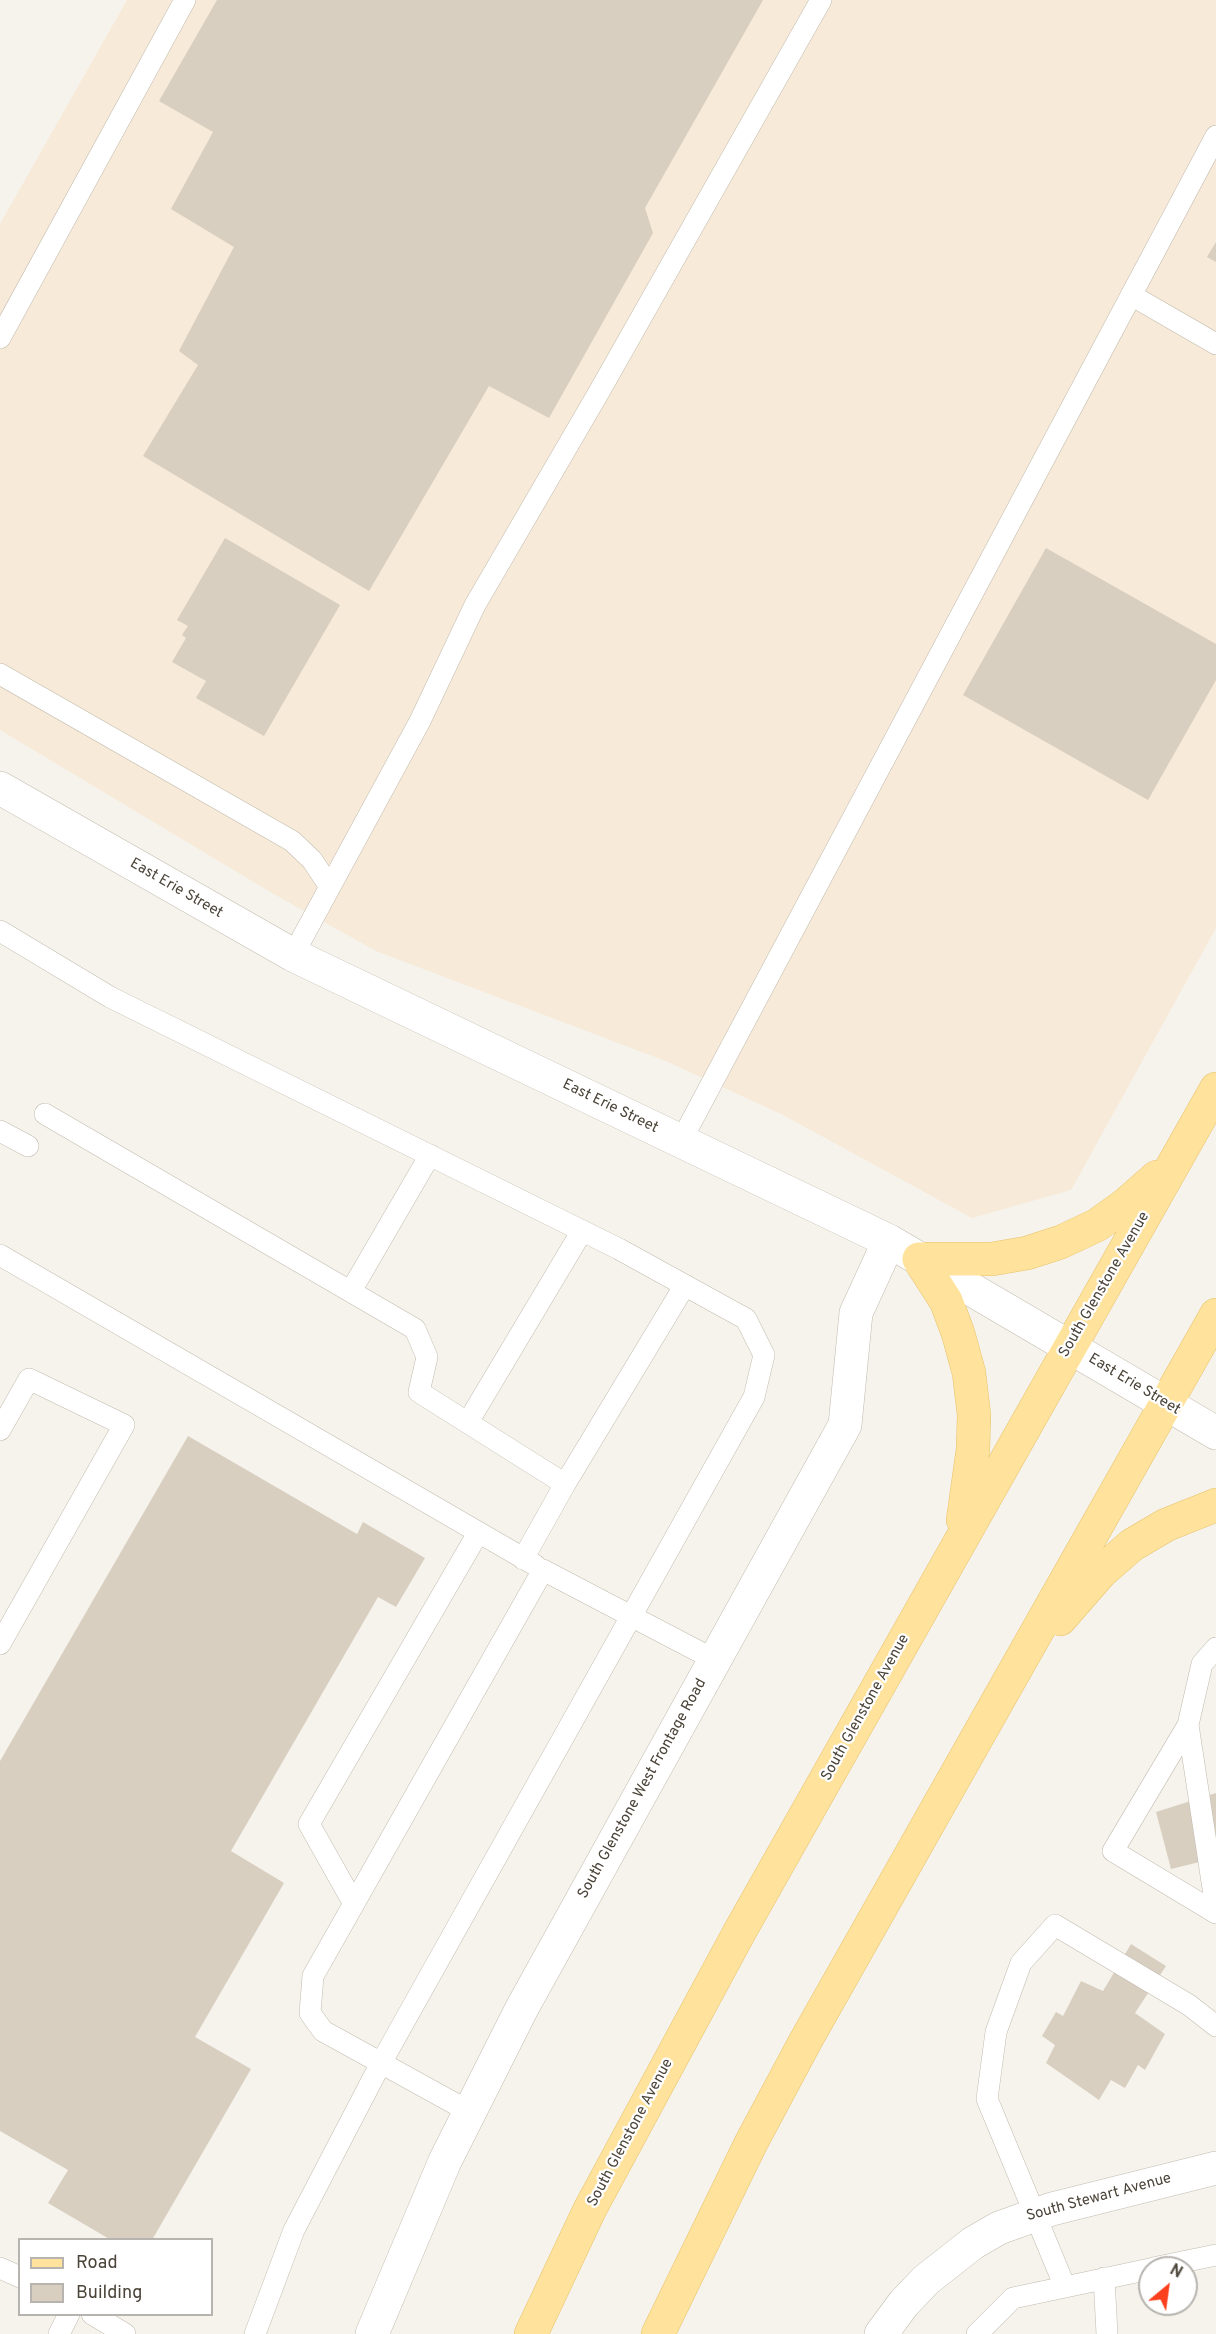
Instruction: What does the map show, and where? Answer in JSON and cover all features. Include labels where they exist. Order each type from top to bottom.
[{"type":"main road","name":"South Glenstone Avenue","points":[[531,2334],[590,2209],[740,1931],[1216,1089]]},
{"type":"main road","points":[[919,1259],[992,1259],[1027,1253],[1060,1242],[1097,1225],[1125,1205],[1175,1162]]},
{"type":"main road","points":[[919,1259],[946,1301],[969,1373],[974,1415],[973,1449],[960,1540]]},
{"type":"main road","points":[[658,2334],[751,2143],[800,2050],[1216,1315]]},
{"type":"main road","points":[[1006,1686],[1101,1572],[1132,1545],[1166,1525],[1216,1505]]},
{"type":"street","name":"East Erie Street","points":[[0,788],[293,956],[890,1241],[1216,1433]]},
{"type":"street","name":"South Glenstone West Frontage Road","points":[[372,2334],[445,2161],[522,2008],[846,1425],[856,1313],[890,1241]]},
{"type":"street","name":"South Stewart Avenue","points":[[881,2334],[904,2303],[926,2280],[949,2260],[999,2228],[1034,2215],[1216,2168]]},
{"type":"lane","points":[[0,338],[185,0]]},
{"type":"lane","points":[[293,956],[420,721],[475,605],[599,392],[821,0]]},
{"type":"lane","points":[[681,1141],[1216,136]]},
{"type":"lane","points":[[1131,296],[1216,344]]},
{"type":"lane","points":[[0,674],[292,840],[312,860],[330,886]]},
{"type":"lane","points":[[0,931],[110,997],[582,1231],[685,1285],[746,1319],[764,1355],[754,1397],[381,2063],[294,2230],[255,2334]]},
{"type":"lane","points":[[45,1114],[415,1329],[427,1357],[419,1392],[565,1484]]},
{"type":"lane","points":[[0,1131],[28,1146]]},
{"type":"lane","points":[[351,1291],[430,1155]]},
{"type":"lane","points":[[468,1422],[582,1231]]},
{"type":"lane","points":[[0,1255],[523,1559],[715,1660]]},
{"type":"lane","points":[[523,1559],[565,1484],[685,1285]]},
{"type":"lane","points":[[0,1430],[29,1379],[124,1425],[0,1644]]},
{"type":"lane","points":[[354,1904],[309,1824],[478,1533]]},
{"type":"lane","points":[[470,2112],[323,2031],[310,2013],[313,1976],[543,1570]]},
{"type":"lane","points":[[1216,1648],[1202,1664],[1188,1725],[1113,1851],[1216,1913]]},
{"type":"lane","points":[[1188,1725],[1216,1908]]},
{"type":"lane","points":[[1065,2287],[987,2099],[996,2032],[1021,1963],[1055,1925],[1189,2005],[1216,2026]]},
{"type":"lane","points":[[1198,2259],[1216,2255]]},
{"type":"lane","points":[[0,2268],[18,2276]]},
{"type":"lane","points":[[976,2334],[1013,2298],[1138,2271]]},
{"type":"lane","points":[[1104,2278],[1107,2334]]},
{"type":"lane","points":[[58,2334],[68,2316]]},
{"type":"lane","points":[[95,2316],[125,2334]]},
{"type":"shaded area","points":[[127,0],[1216,0],[1216,928],[1071,1190],[972,1218],[783,1115],[668,1062],[376,951],[272,893],[0,730],[0,224]]},
{"type":"building","points":[[217,0],[763,0],[645,208],[653,233],[549,418],[489,386],[369,591],[143,456],[198,365],[179,351],[234,247],[171,209],[213,132],[159,101]]},
{"type":"building","points":[[1216,242],[1216,262],[1207,257]]},
{"type":"building","points":[[225,538],[340,605],[264,736],[196,698],[206,681],[172,662],[186,638],[182,635],[188,626],[177,620]]},
{"type":"building","points":[[1046,548],[1216,644],[1216,680],[1148,800],[963,695]]},
{"type":"building","points":[[188,1436],[357,1534],[363,1522],[425,1558],[396,1607],[378,1597],[231,1851],[284,1883],[195,2037],[251,2069],[153,2238],[108,2238],[48,2203],[68,2170],[0,2131],[0,1761]]},
{"type":"building","points":[[1216,1793],[1216,1858],[1171,1869],[1156,1812]]},
{"type":"building","points":[[1131,1944],[1166,1966],[1135,2013],[1165,2034],[1145,2070],[1138,2065],[1125,2088],[1111,2080],[1099,2100],[1046,2063],[1055,2045],[1042,2036],[1056,2012],[1063,2016],[1081,1981],[1103,1991]]}]
